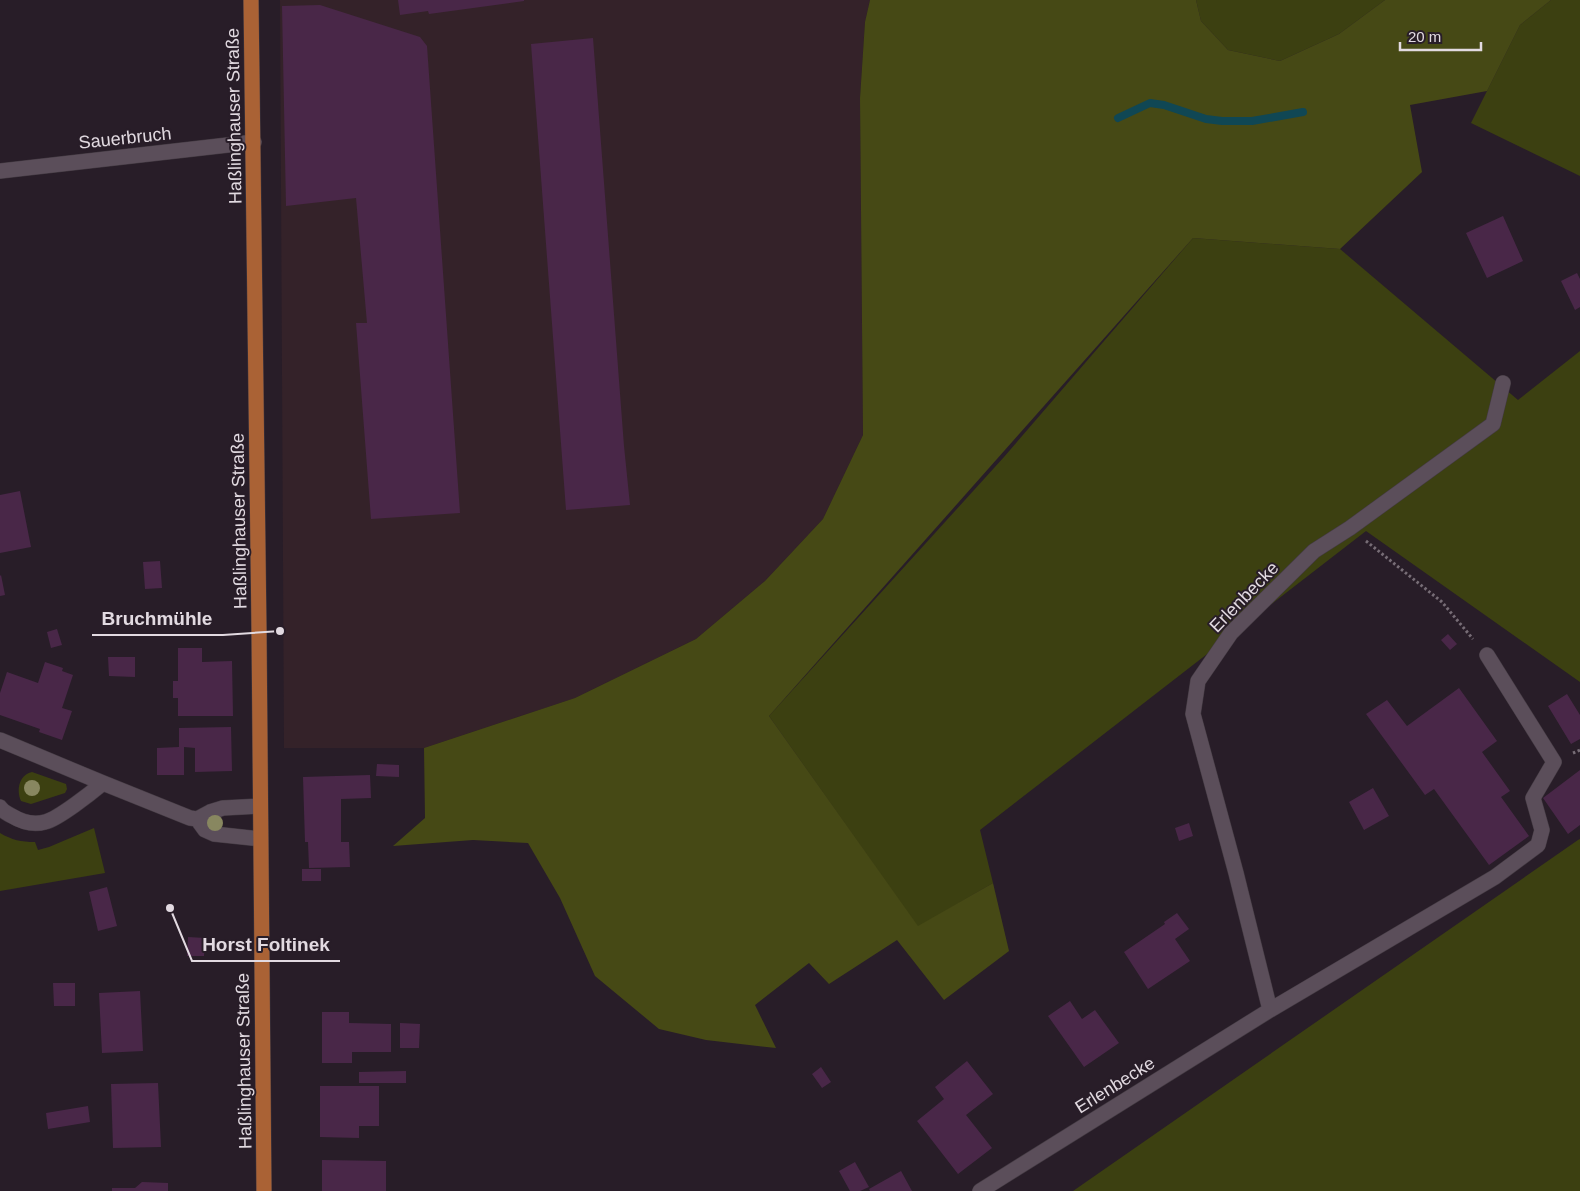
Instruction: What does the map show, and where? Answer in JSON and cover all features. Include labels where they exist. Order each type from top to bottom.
[{"type":"main road","name":"Haßlinghauser Straße","points":[[251,0],[264,1191]]},
{"type":"street","name":"Sauerbruch","points":[[0,171],[254,142]]},
{"type":"street","name":"Erlenbecke","points":[[1270,1010],[1236,873],[1192,714],[1198,681],[1231,633],[1314,551],[1350,528],[1494,424],[1502,383]]},
{"type":"street","name":"Erlenbecke","points":[[980,1191],[1270,1010],[1495,877],[1538,845],[1542,830],[1533,798],[1554,762],[1487,655]]},
{"type":"street","points":[[0,740],[182,816],[197,819],[223,808],[260,806]]},
{"type":"street","points":[[0,807],[18,820],[35,824],[47,822],[103,783]]},
{"type":"street","points":[[197,819],[205,830],[214,834],[260,839]]},
{"type":"path","points":[[1350,528],[1442,602],[1487,655]]},
{"type":"shaded area","points":[[280,0],[870,0],[865,22],[860,98],[863,435],[823,519],[765,581],[696,639],[575,698],[424,748],[284,748]]},
{"type":"green space","points":[[870,0],[1196,0],[1201,21],[1228,50],[1280,61],[1339,34],[1385,0],[1551,0],[1520,25],[1487,91],[1410,105],[1422,172],[1340,249],[1193,238],[769,716],[918,926],[993,883],[1009,951],[944,1000],[897,940],[829,984],[809,963],[755,1005],[776,1048],[706,1040],[659,1029],[595,976],[560,898],[528,843],[473,840],[393,846],[425,818],[424,748],[575,698],[696,639],[765,581],[823,519],[863,435],[860,98],[865,22]]},
{"type":"green space","points":[[1196,0],[1385,0],[1339,34],[1280,61],[1228,50],[1201,21]]},
{"type":"green space","points":[[1551,0],[1580,0],[1580,176],[1471,123],[1520,25]]},
{"type":"green space","points":[[1193,238],[1340,249],[1518,400],[1580,351],[1580,682],[1366,531],[980,830],[993,883],[918,927],[769,716],[1004,457]]},
{"type":"green space","points":[[32,772],[66,784],[67,789],[65,793],[31,804],[21,801],[19,788],[21,780]]},
{"type":"green space","points":[[94,828],[105,873],[0,891],[0,833],[17,840],[35,842],[38,850]]},
{"type":"green space","points":[[1580,839],[1580,1191],[1073,1191],[1578,840]]},
{"type":"building","points":[[398,0],[524,1],[429,14],[428,11],[400,15]]},
{"type":"building","points":[[320,5],[420,37],[427,46],[460,513],[371,519],[356,323],[367,323],[356,198],[286,206],[282,6]]},
{"type":"building","points":[[593,38],[630,505],[566,510],[531,44]]},
{"type":"building","points":[[1503,216],[1523,261],[1487,278],[1466,233]]},
{"type":"building","points":[[1577,273],[1580,279],[1580,307],[1575,310],[1561,281]]},
{"type":"building","points":[[20,491],[31,547],[0,553],[0,495]]},
{"type":"building","points":[[160,561],[162,588],[145,589],[143,562]]},
{"type":"building","points":[[0,576],[5,595],[0,596]]},
{"type":"building","points":[[57,629],[62,645],[51,648],[47,632]]},
{"type":"building","points":[[1448,634],[1457,644],[1450,650],[1441,640]]},
{"type":"building","points":[[178,648],[202,648],[202,662],[232,661],[233,716],[178,716],[178,698],[173,698],[173,681],[178,681]]},
{"type":"building","points":[[108,657],[135,657],[135,677],[109,676]]},
{"type":"building","points":[[45,662],[63,668],[62,671],[73,675],[62,708],[72,711],[62,740],[39,732],[40,729],[0,715],[0,693],[7,672],[38,683]]},
{"type":"building","points":[[1459,688],[1497,741],[1482,752],[1510,791],[1501,797],[1529,836],[1489,865],[1434,789],[1425,795],[1366,714],[1387,700],[1407,726]]},
{"type":"building","points":[[1567,694],[1580,715],[1580,739],[1571,744],[1548,706]]},
{"type":"building","points":[[231,727],[232,771],[195,772],[195,748],[184,747],[184,775],[157,775],[157,748],[179,747],[179,728]]},
{"type":"building","points":[[377,764],[399,765],[399,777],[376,776]]},
{"type":"building","points":[[1580,770],[1580,825],[1568,834],[1543,798]]},
{"type":"building","points":[[370,775],[371,798],[341,799],[341,842],[349,842],[350,867],[309,868],[308,842],[305,842],[303,777]]},
{"type":"building","points":[[1373,788],[1389,816],[1364,830],[1349,802]]},
{"type":"building","points":[[1189,823],[1193,836],[1179,841],[1175,828]]},
{"type":"building","points":[[302,869],[321,869],[321,881],[302,881]]},
{"type":"building","points":[[107,887],[117,926],[98,931],[89,892]]},
{"type":"building","points":[[1177,913],[1189,929],[1175,939],[1190,961],[1148,989],[1124,952],[1165,924],[1164,922]]},
{"type":"building","points":[[188,937],[205,938],[204,956],[187,956]]},
{"type":"building","points":[[53,983],[75,983],[75,1006],[54,1006]]},
{"type":"building","points":[[140,991],[143,1051],[102,1053],[99,993]]},
{"type":"building","points":[[1070,1001],[1082,1019],[1095,1010],[1119,1043],[1084,1067],[1048,1016]]},
{"type":"building","points":[[322,1012],[349,1012],[349,1023],[391,1024],[391,1052],[352,1052],[352,1063],[322,1063]]},
{"type":"building","points":[[400,1023],[420,1024],[419,1048],[400,1048]]},
{"type":"building","points":[[967,1061],[993,1094],[966,1115],[992,1148],[958,1174],[917,1121],[944,1099],[935,1087]]},
{"type":"building","points":[[821,1067],[831,1082],[822,1088],[812,1074]]},
{"type":"building","points":[[406,1071],[406,1083],[359,1083],[359,1072]]},
{"type":"building","points":[[158,1083],[161,1147],[113,1148],[111,1084]]},
{"type":"building","points":[[320,1086],[379,1086],[379,1126],[359,1126],[359,1138],[320,1137]]},
{"type":"building","points":[[88,1106],[90,1122],[48,1129],[46,1113]]},
{"type":"building","points":[[322,1160],[386,1161],[386,1191],[322,1191]]},
{"type":"building","points":[[855,1162],[869,1187],[860,1191],[850,1191],[839,1171]]},
{"type":"building","points":[[901,1171],[912,1191],[870,1191],[869,1189]]},
{"type":"building","points":[[142,1182],[168,1183],[168,1191],[112,1191],[112,1188],[135,1188]]},
{"type":"waterway","points":[[1118,118],[1150,103],[1164,105],[1206,119],[1222,121],[1252,121],[1303,112]]},
{"type":"place","name":"Bruchmühle","points":[[280,631]]},
{"type":"place","name":"Horst Foltinek","points":[[170,908]]}]
